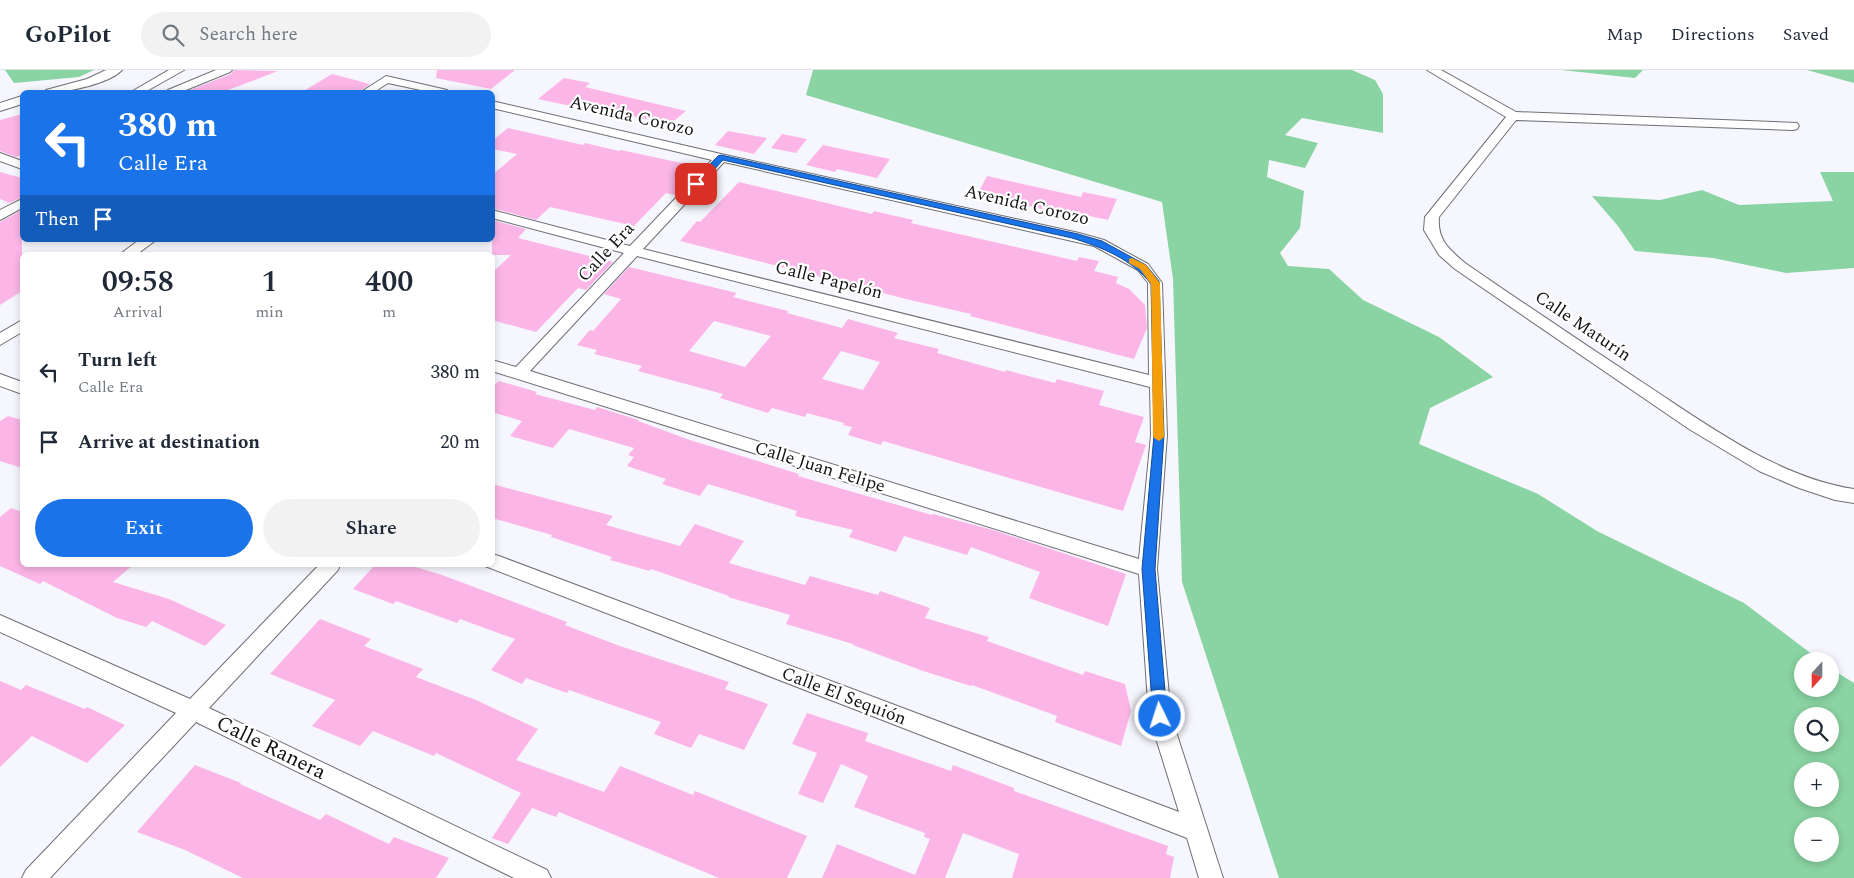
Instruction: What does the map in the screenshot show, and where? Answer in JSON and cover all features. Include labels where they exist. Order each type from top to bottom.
[{"type":"street","points":[[57,90],[91,81],[116,70]]},
{"type":"street","points":[[141,90],[178,70]]},
{"type":"street","points":[[177,90],[226,70]]},
{"type":"street","points":[[1433,70],[1513,116],[1793,126]]},
{"type":"street","points":[[370,90],[386,79],[434,90]]},
{"type":"street","points":[[0,107],[20,101]]},
{"type":"street","name":"Avenida Corozo","points":[[495,105],[721,158],[1074,236],[1099,243],[1143,267],[1155,283],[1159,435],[1148,569],[1160,716],[1212,878]]},
{"type":"street","name":"Calle Maturín","points":[[1513,116],[1432,217],[1431,230],[1444,252],[1555,332],[1695,425],[1766,466],[1805,483],[1835,493],[1854,496]]},
{"type":"street","points":[[0,157],[20,164]]},
{"type":"street","name":"Calle Era","points":[[518,373],[721,158]]},
{"type":"street","points":[[0,216],[20,204]]},
{"type":"street","name":"Calle Papelón","points":[[495,215],[1157,383]]},
{"type":"street","points":[[136,252],[147,242]]},
{"type":"street","points":[[0,340],[20,326]]},
{"type":"street","name":"Calle Juan Felipe","points":[[495,365],[1148,569]]},
{"type":"street","points":[[0,380],[20,387]]},
{"type":"street","name":"Calle El Sequión","points":[[495,562],[1196,830]]},
{"type":"street","points":[[34,878],[329,567]]},
{"type":"street","name":"Calle Ranera","points":[[0,624],[194,711],[539,878]]},
{"type":"green space","points":[[5,70],[94,70],[79,77],[14,83]]},
{"type":"green space","points":[[813,70],[1352,70],[1375,80],[1383,94],[1383,133],[1302,118],[1285,135],[1318,143],[1305,168],[1269,160],[1267,177],[1304,191],[1300,228],[1280,253],[1288,266],[1329,269],[1363,300],[1439,337],[1493,377],[1430,408],[1419,444],[1538,494],[1597,531],[1744,603],[1809,652],[1794,652],[1794,698],[1839,698],[1839,674],[1854,683],[1854,878],[1279,878],[1182,582],[1173,279],[1162,202],[806,95]]},
{"type":"green space","points":[[1562,70],[1643,70],[1635,78]]},
{"type":"green space","points":[[1807,70],[1854,70],[1854,83]]},
{"type":"green space","points":[[1820,172],[1854,172],[1854,268],[1786,273],[1713,258],[1635,251],[1618,226],[1592,196],[1660,200],[1702,190],[1739,205],[1833,201]]},
{"type":"building","points":[[234,70],[278,71],[228,90],[190,90],[231,74]]},
{"type":"building","points":[[437,70],[515,70],[491,89],[436,78]]},
{"type":"building","points":[[332,74],[370,84],[362,90],[305,90]]},
{"type":"building","points":[[564,78],[590,83],[585,87],[686,111],[670,124],[601,110],[598,112],[538,99]]},
{"type":"building","points":[[20,115],[20,156],[16,157],[0,151],[0,120]]},
{"type":"building","points":[[508,128],[583,145],[585,143],[700,167],[674,195],[666,193],[634,226],[550,207],[536,220],[495,209],[495,172],[517,154],[495,150],[495,139]]},
{"type":"building","points":[[728,131],[767,138],[754,154],[715,145]]},
{"type":"building","points":[[782,134],[807,139],[796,153],[771,148]]},
{"type":"building","points":[[823,145],[890,159],[877,178],[837,169],[835,172],[806,165]]},
{"type":"building","points":[[0,172],[20,177],[20,198],[10,203],[0,199]]},
{"type":"building","points":[[987,176],[1081,197],[1083,192],[1117,199],[1108,220],[1058,209],[1056,212],[977,195]]},
{"type":"building","points":[[739,182],[872,214],[874,211],[913,220],[911,223],[1077,261],[1079,257],[1099,261],[1094,271],[1118,277],[1116,283],[1129,289],[1145,305],[1147,328],[1134,359],[970,316],[971,314],[680,241],[697,221],[700,222]]},
{"type":"building","points":[[20,211],[20,242],[22,242],[22,252],[20,252],[20,292],[0,305],[0,222]]},
{"type":"building","points":[[495,221],[526,229],[518,238],[613,262],[586,290],[578,288],[536,332],[495,321],[495,270],[511,255],[495,255],[495,252],[492,252],[492,242],[495,242]]},
{"type":"building","points":[[629,267],[737,293],[733,297],[788,311],[787,313],[842,328],[848,319],[898,333],[894,338],[939,349],[937,353],[1005,372],[1006,370],[1055,383],[1057,379],[1104,391],[1099,405],[1144,417],[1135,442],[1146,445],[1123,511],[883,441],[881,445],[848,435],[852,427],[843,425],[844,423],[807,413],[805,417],[772,408],[768,413],[720,398],[723,394],[638,371],[642,366],[594,354],[597,350],[577,345],[590,330],[593,331],[621,299],[604,294]],"holes":[[[714,321],[771,336],[745,367],[689,351]],[[841,351],[880,362],[863,390],[822,379]]]},
{"type":"building","points":[[499,381],[537,392],[535,394],[595,410],[597,407],[639,420],[690,440],[799,474],[798,476],[932,515],[993,530],[1126,574],[1108,626],[1029,598],[1040,572],[971,547],[967,555],[904,536],[896,552],[849,537],[853,530],[795,516],[797,511],[708,484],[700,496],[662,484],[666,479],[627,466],[634,457],[628,455],[634,448],[569,429],[553,448],[510,436],[522,421],[495,413],[495,384]]},
{"type":"building","points":[[8,416],[20,419],[20,467],[0,461],[0,421]]},
{"type":"building","points":[[495,485],[613,516],[606,525],[680,546],[695,524],[744,541],[729,563],[805,585],[810,576],[878,595],[880,591],[930,608],[925,618],[989,637],[987,641],[1083,675],[1085,671],[1125,684],[1131,711],[1121,746],[1055,722],[1057,716],[972,685],[923,671],[853,644],[786,624],[790,615],[728,597],[651,569],[650,571],[610,560],[612,557],[551,537],[552,535],[495,519]]},
{"type":"building","points":[[11,508],[20,511],[20,567],[131,567],[113,582],[169,599],[226,625],[205,646],[152,621],[146,627],[117,618],[43,581],[40,584],[0,566],[0,517]]},
{"type":"building","points":[[373,567],[416,567],[567,622],[565,625],[617,645],[729,682],[725,689],[768,704],[744,750],[699,734],[691,748],[654,734],[661,722],[569,690],[567,693],[526,678],[522,684],[491,670],[515,639],[460,619],[457,623],[396,601],[393,604],[353,589]]},
{"type":"building","points":[[320,619],[371,639],[364,646],[423,669],[416,677],[476,700],[538,729],[516,760],[604,792],[620,766],[693,795],[695,791],[807,836],[787,878],[719,878],[559,812],[556,817],[532,808],[508,844],[492,838],[521,793],[436,753],[434,756],[373,731],[360,746],[312,726],[335,700],[270,674]]},
{"type":"building","points":[[0,681],[21,690],[26,685],[85,709],[87,707],[125,725],[87,763],[32,736],[0,767]]},
{"type":"building","points":[[807,713],[868,733],[865,741],[951,771],[953,765],[1014,788],[1014,791],[1168,846],[1166,854],[1174,857],[1170,878],[1012,878],[1019,854],[963,833],[945,878],[822,878],[837,844],[915,875],[930,839],[924,837],[925,833],[854,807],[868,776],[841,764],[823,803],[798,794],[817,753],[792,744]]},
{"type":"building","points":[[195,765],[241,783],[320,820],[326,814],[389,844],[394,837],[449,858],[436,878],[243,878],[185,850],[137,832]]},
{"type":"slow traffic","points":[[1132,261],[1143,267],[1155,283],[1159,437]]},
{"type":"route","points":[[696,184],[721,158],[1074,236],[1099,243],[1143,267],[1155,283],[1159,435],[1148,569],[1160,716]]}]
